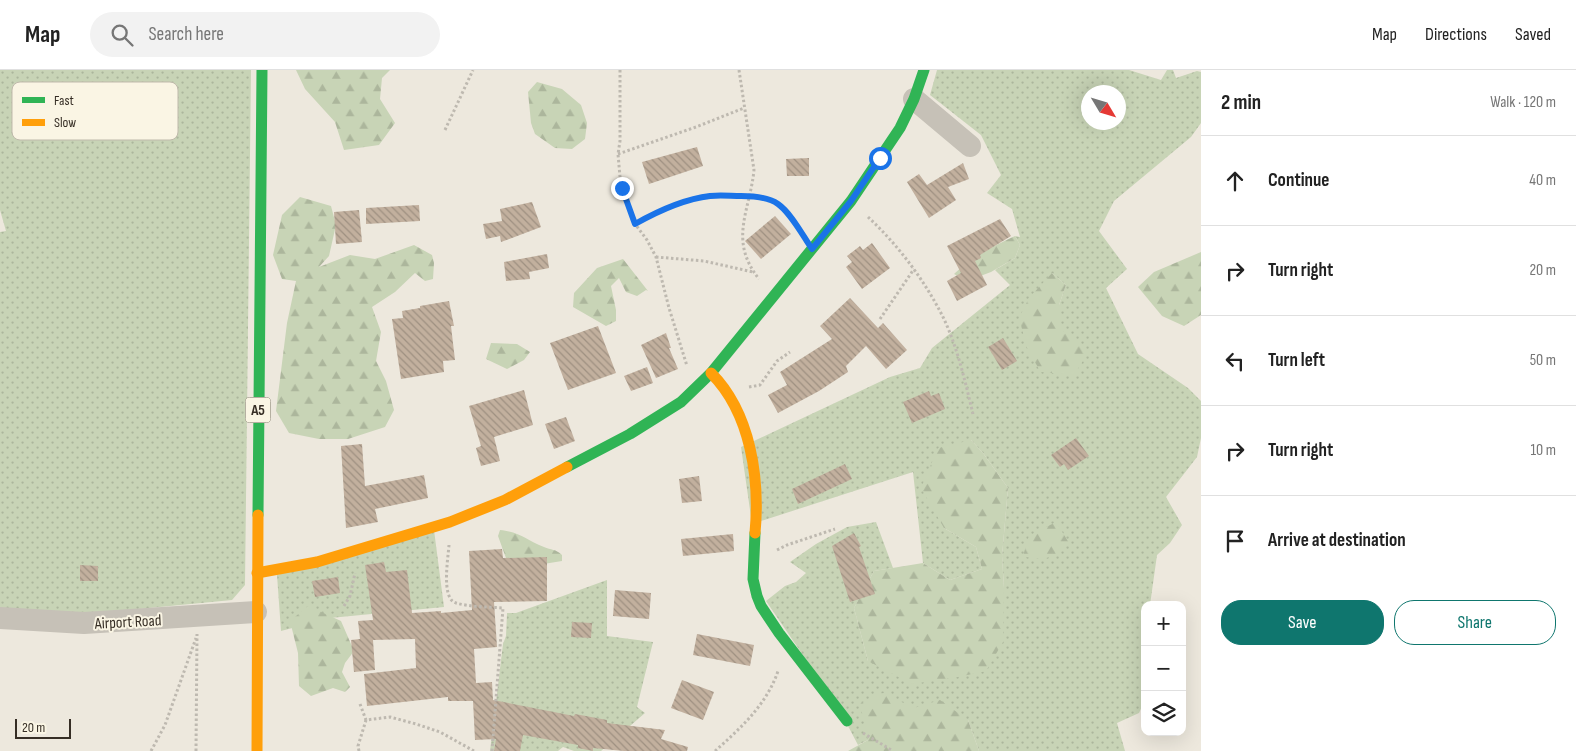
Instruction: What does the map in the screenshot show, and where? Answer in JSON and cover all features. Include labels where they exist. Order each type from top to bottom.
[{"type":"main road","name":"A5","points":[[257,751],[256,573],[262,70]]},
{"type":"main road","points":[[256,573],[316,562],[450,522],[505,500],[630,434],[681,402],[711,373],[851,201],[900,128],[914,99],[924,70]]},
{"type":"main road","points":[[711,373],[728,392],[749,447],[754,474],[756,514],[753,559],[754,587],[759,602],[788,644],[847,721]]},
{"type":"street","points":[[914,99],[970,146]]},
{"type":"street","name":"Airport Road","points":[[0,618],[84,623],[196,626],[256,612]]},
{"type":"path","points":[[445,130],[473,70]]},
{"type":"path","points":[[620,70],[620,141],[618,154],[622,188],[635,224],[656,257],[669,308],[695,390]]},
{"type":"path","points":[[739,70],[754,170],[742,237],[745,252],[754,272],[773,297]]},
{"type":"path","points":[[618,154],[744,108]]},
{"type":"path","points":[[635,224],[679,203],[712,196],[749,196],[768,199],[777,203],[786,211],[812,249]]},
{"type":"path","points":[[851,201],[872,221],[914,269],[942,316],[965,380],[973,414]]},
{"type":"path","points":[[656,257],[704,262],[754,272]]},
{"type":"path","points":[[880,319],[914,269]]},
{"type":"path","points":[[728,392],[760,385],[777,361],[790,352]]},
{"type":"path","points":[[450,522],[446,585],[448,597],[455,603],[503,608],[492,751]]},
{"type":"path","points":[[773,552],[787,545],[835,529]]},
{"type":"path","points":[[344,606],[350,596],[354,583],[355,550]]},
{"type":"path","points":[[151,751],[165,725],[196,626]]},
{"type":"path","points":[[196,626],[196,751]]},
{"type":"path","points":[[715,751],[739,730],[763,702],[776,678],[788,644]]},
{"type":"path","points":[[359,751],[358,746],[366,720],[360,704]]},
{"type":"path","points":[[366,720],[390,717],[416,724],[440,732],[474,751]]},
{"type":"path","points":[[847,721],[868,737],[893,751]]},
{"type":"green space","points":[[0,70],[251,70],[245,585],[232,600],[77,615],[0,608],[0,232],[6,231],[0,210]]},
{"type":"green space","points":[[296,70],[390,70],[382,78],[380,99],[395,123],[379,145],[344,150],[335,122],[305,89]]},
{"type":"green space","points":[[937,70],[1129,70],[1161,80],[1167,70],[1173,70],[1176,78],[1197,71],[1201,72],[1201,123],[1191,137],[1114,201],[1099,231],[1127,269],[1106,288],[1138,354],[1188,388],[1201,401],[1201,438],[1197,457],[1166,497],[1182,525],[1170,543],[1157,555],[1151,601],[1141,601],[1141,709],[1139,713],[1117,723],[1125,751],[979,751],[968,720],[868,740],[858,745],[837,705],[766,601],[785,586],[796,582],[806,573],[790,562],[816,544],[847,527],[876,522],[893,568],[874,571],[854,608],[868,661],[1004,588],[1002,556],[1008,488],[983,453],[971,440],[944,528],[976,547],[982,569],[950,580],[923,563],[913,472],[752,524],[741,447],[890,377],[920,368],[932,348],[1010,285],[995,270],[1015,258],[1020,245],[1015,236],[1020,237],[1012,209],[987,193],[1001,175],[981,135],[930,95]],"holes":[[[1052,273],[1066,285],[1059,305],[1058,328]]]},
{"type":"green space","points":[[537,82],[562,89],[581,105],[587,123],[585,139],[572,149],[555,148],[535,134],[531,123],[528,92]]},
{"type":"green space","points":[[300,197],[331,206],[336,225],[329,256],[319,267],[350,255],[375,259],[414,245],[432,255],[434,263],[433,279],[425,281],[415,273],[395,292],[372,307],[381,332],[376,361],[386,381],[394,410],[385,427],[348,439],[319,439],[289,433],[276,411],[287,323],[296,281],[282,279],[273,255],[282,215]]},
{"type":"green space","points":[[1015,236],[1020,245],[1015,258],[991,272],[967,281],[954,274],[975,257]]},
{"type":"green space","points":[[1201,252],[1201,315],[1184,326],[1162,316],[1138,287],[1154,272]]},
{"type":"green space","points":[[623,259],[648,291],[646,290],[637,296],[626,292],[619,278],[611,286],[616,310],[616,321],[606,326],[573,307],[574,293],[597,268]]},
{"type":"green space","points":[[1052,273],[1066,285],[1059,305],[1059,328],[1089,351],[1074,375],[1041,372],[1028,351],[1019,318],[1029,298]]},
{"type":"green space","points":[[491,343],[517,344],[530,352],[524,360],[507,369],[486,359]]},
{"type":"green space","points":[[971,440],[983,453],[1008,488],[1002,556],[1004,588],[1003,642],[986,671],[912,684],[868,661],[854,608],[874,571],[923,563],[950,580],[982,569],[976,547],[944,528],[921,488],[938,448]]},
{"type":"green space","points":[[1056,522],[1069,543],[1048,557],[1037,559],[1023,556],[1029,536]]},
{"type":"green space","points":[[434,530],[444,607],[330,618],[281,631],[277,575]]},
{"type":"green space","points":[[500,530],[518,534],[558,552],[562,555],[562,561],[525,567],[506,558],[498,536]]},
{"type":"green space","points":[[607,580],[607,636],[653,642],[637,707],[645,713],[601,751],[574,751],[563,747],[558,751],[490,751],[503,644],[506,636],[507,613],[516,613]]},
{"type":"green space","points":[[308,606],[341,621],[354,651],[345,663],[342,672],[350,687],[345,692],[333,688],[311,696],[299,686],[298,653],[290,621]]},
{"type":"green space","points":[[883,693],[914,708],[940,700],[968,720],[979,751],[848,751],[868,740],[860,704]]},
{"type":"building","points":[[697,147],[703,166],[649,184],[642,162]]},
{"type":"building","points":[[809,158],[809,176],[787,176],[786,159]]},
{"type":"building","points":[[963,163],[969,179],[948,187],[956,200],[929,218],[907,182],[919,174],[927,185]]},
{"type":"building","points":[[532,202],[541,227],[501,242],[500,236],[486,239],[483,224],[502,221],[500,209]]},
{"type":"building","points":[[419,205],[420,221],[366,224],[366,208]]},
{"type":"building","points":[[359,210],[362,242],[336,244],[334,212]]},
{"type":"building","points":[[775,216],[791,234],[761,259],[745,241]]},
{"type":"building","points":[[1000,219],[1011,236],[980,255],[981,258],[975,261],[987,285],[957,301],[947,281],[961,273],[947,246]]},
{"type":"building","points":[[872,243],[890,268],[862,289],[846,267],[852,262],[847,256],[860,246],[863,250]]},
{"type":"building","points":[[547,254],[549,268],[529,272],[530,279],[506,281],[504,262]]},
{"type":"building","points":[[850,298],[878,328],[883,323],[907,350],[886,369],[866,346],[846,366],[848,372],[819,391],[778,413],[768,395],[787,385],[780,372],[832,339],[820,326]]},
{"type":"building","points":[[449,301],[454,326],[451,326],[455,360],[443,361],[444,372],[401,379],[392,319],[403,318],[402,311]]},
{"type":"building","points":[[598,326],[616,373],[568,390],[550,343]]},
{"type":"building","points":[[666,333],[671,348],[669,348],[678,369],[656,378],[641,345]]},
{"type":"building","points":[[1003,338],[1017,361],[1002,370],[988,347]]},
{"type":"building","points":[[647,367],[653,383],[631,391],[624,376]]},
{"type":"building","points":[[524,390],[533,425],[494,437],[500,461],[481,466],[476,448],[481,446],[469,406]]},
{"type":"building","points":[[929,391],[931,396],[939,393],[945,409],[912,423],[903,402]]},
{"type":"building","points":[[566,417],[575,441],[554,449],[545,424]]},
{"type":"building","points":[[1076,438],[1089,456],[1068,470],[1064,464],[1060,467],[1051,455]]},
{"type":"building","points":[[362,444],[365,486],[424,475],[428,498],[375,509],[378,522],[346,528],[341,446]]},
{"type":"building","points":[[845,464],[852,479],[798,504],[792,489]]},
{"type":"building","points":[[699,476],[702,501],[682,503],[679,479]]},
{"type":"building","points":[[854,533],[861,546],[859,547],[875,594],[850,602],[832,546]]},
{"type":"building","points":[[733,534],[734,551],[683,556],[681,539]]},
{"type":"building","points":[[502,549],[503,558],[547,557],[547,601],[494,602],[497,647],[474,649],[476,683],[492,682],[493,700],[574,716],[575,714],[607,720],[607,723],[665,730],[661,739],[688,747],[687,751],[624,751],[593,748],[593,751],[578,748],[578,745],[523,735],[520,751],[494,751],[496,739],[475,740],[473,701],[448,701],[448,697],[367,706],[364,674],[416,668],[415,639],[373,640],[375,670],[354,672],[351,640],[360,639],[358,621],[373,620],[365,565],[384,562],[386,572],[407,570],[412,613],[472,610],[469,551]]},
{"type":"building","points":[[80,565],[98,566],[98,581],[80,581]]},
{"type":"building","points":[[338,577],[340,593],[315,597],[312,581]]},
{"type":"building","points":[[615,590],[651,593],[649,619],[613,616]]},
{"type":"building","points":[[572,622],[592,623],[591,638],[571,637]]},
{"type":"building","points":[[697,634],[754,645],[750,666],[693,655]]},
{"type":"building","points":[[682,680],[714,692],[703,720],[671,708]]},
{"type":"traffic: fast","points":[[258,515],[262,70]]},
{"type":"traffic: fast","points":[[567,467],[630,434],[681,402],[711,373],[851,201],[900,128],[914,99],[924,70]]},
{"type":"traffic: fast","points":[[755,533],[753,579],[761,606],[779,633],[847,721]]},
{"type":"traffic: slow","points":[[711,373],[725,389],[735,407],[744,427],[750,448],[756,491],[755,533]]},
{"type":"traffic: slow","points":[[257,573],[317,562],[450,522],[505,500],[567,467]]},
{"type":"traffic: slow","points":[[257,751],[258,515]]},
{"type":"route","points":[[622,188],[635,224],[648,216],[679,203],[696,199],[712,196],[749,196],[768,199],[777,203],[786,211],[812,249],[851,201],[880,158]]}]
